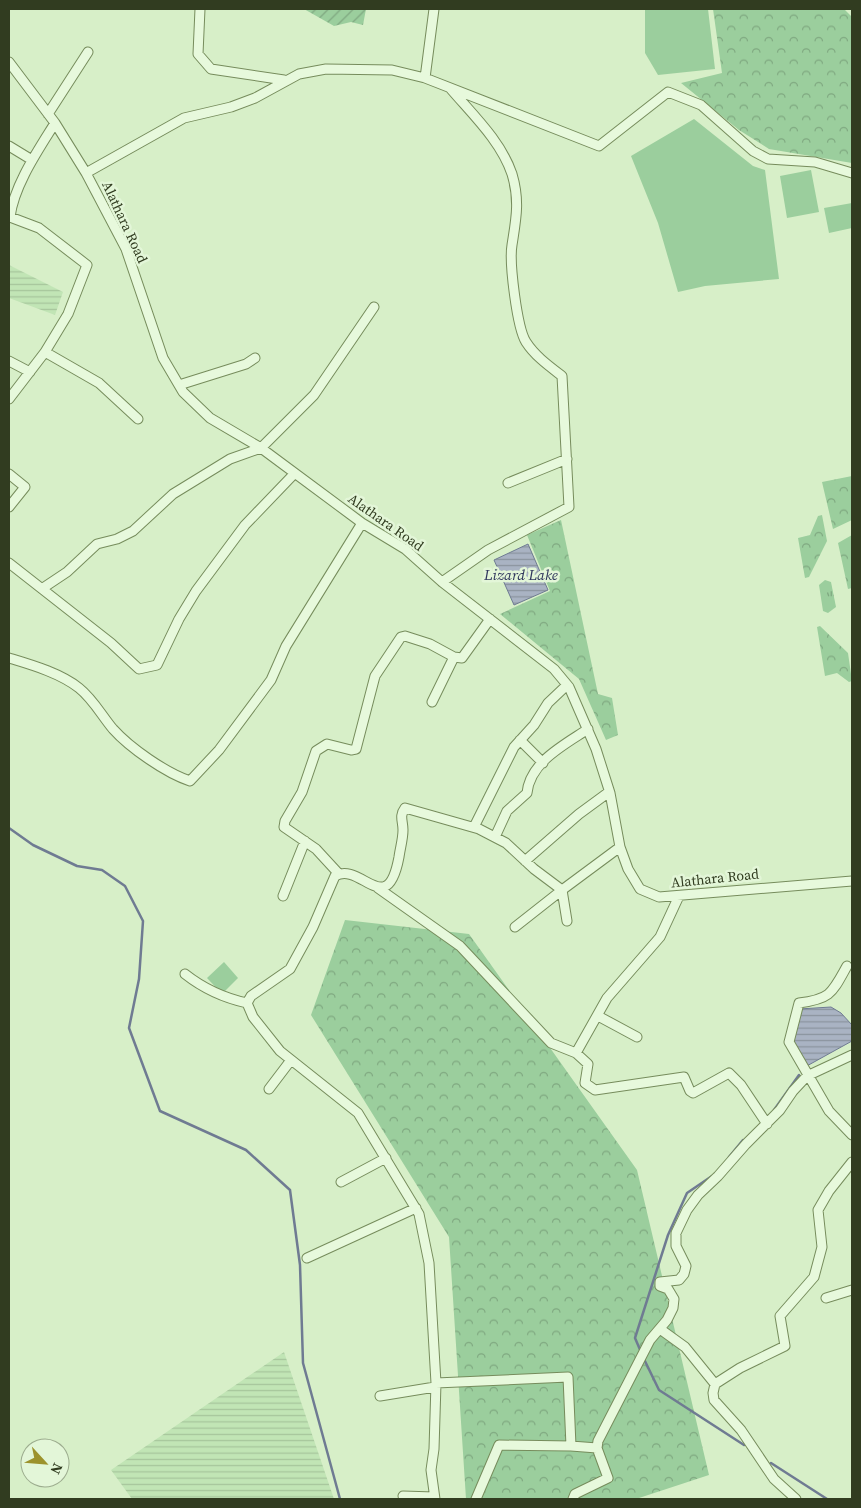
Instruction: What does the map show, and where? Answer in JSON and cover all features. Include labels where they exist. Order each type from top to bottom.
[{"type":"street","points":[[200,9],[198,54],[211,69],[284,80]]},
{"type":"street","points":[[425,78],[434,9]]},
{"type":"street","points":[[48,114],[88,52]]},
{"type":"street","name":"Alathara Road","points":[[9,62],[55,123],[86,173],[126,249],[163,358],[183,392],[210,418],[261,448],[362,523],[405,550],[442,582],[554,669],[568,685],[588,729],[610,792],[620,847],[628,869],[643,891],[660,897],[746,888],[852,881]]},
{"type":"street","points":[[86,173],[184,118],[255,98],[284,80],[299,74],[326,69],[392,70],[425,78],[599,146],[668,92],[701,105],[753,151],[768,158],[815,162],[852,172]]},
{"type":"street","points":[[442,582],[488,550],[569,507],[562,376],[538,356],[525,341],[512,286],[511,246],[518,205],[512,173],[495,141],[448,86]]},
{"type":"street","points":[[9,399],[45,352],[68,314],[87,265],[39,228],[10,217],[10,207],[32,160],[55,123]]},
{"type":"street","points":[[9,146],[32,160]]},
{"type":"street","points":[[43,588],[67,572],[97,544],[117,539],[133,531],[172,494],[230,459],[261,448],[314,395],[374,307]]},
{"type":"street","points":[[45,352],[99,383],[138,419]]},
{"type":"street","points":[[179,385],[246,364],[255,358]]},
{"type":"street","points":[[9,361],[30,372]]},
{"type":"street","points":[[508,483],[567,459]]},
{"type":"street","points":[[9,474],[25,487],[9,507]]},
{"type":"street","points":[[9,563],[111,643],[139,669],[157,666],[179,618],[196,591],[245,525],[294,474]]},
{"type":"street","points":[[9,658],[66,680],[79,688],[114,730],[138,751],[181,778],[190,781],[219,750],[271,680],[286,646],[362,523]]},
{"type":"street","points":[[490,619],[468,653],[462,658],[454,657],[430,644],[410,637],[405,636],[399,640],[375,676],[356,749],[351,750],[324,744],[316,751],[302,792],[285,821],[284,827],[316,849],[339,874],[352,876],[378,888],[460,946],[551,1043],[576,1053],[588,1064],[585,1083],[595,1090],[684,1077],[690,1091],[693,1093],[729,1073],[741,1085],[766,1124]]},
{"type":"street","points":[[432,702],[454,657]]},
{"type":"street","points":[[474,827],[514,747],[534,725],[548,703],[568,685]]},
{"type":"street","points":[[495,837],[507,811],[527,793],[528,782],[548,756],[588,729]]},
{"type":"street","points":[[520,740],[543,762]]},
{"type":"street","points":[[525,861],[579,814],[610,792]]},
{"type":"street","points":[[378,888],[386,886],[393,878],[403,831],[400,818],[405,808],[474,827],[506,842],[525,861],[562,890],[567,922]]},
{"type":"street","points":[[284,896],[305,841]]},
{"type":"street","points":[[515,927],[620,847]]},
{"type":"street","points":[[247,1003],[251,996],[290,969],[313,927],[332,881],[339,874]]},
{"type":"street","points":[[576,1053],[607,998],[660,937],[679,896]]},
{"type":"street","points":[[846,966],[832,993],[817,1000],[799,1003],[789,1042],[829,1111],[852,1135]]},
{"type":"street","points":[[185,974],[200,986],[230,999],[247,1003]]},
{"type":"street","points":[[247,1003],[253,1017],[280,1051],[358,1113],[416,1208],[424,1231],[429,1263],[436,1385],[434,1449],[431,1470],[434,1498],[403,1496]]},
{"type":"street","points":[[598,1016],[637,1037]]},
{"type":"street","points":[[573,1499],[575,1494],[608,1478],[597,1448],[613,1409],[639,1360],[673,1308],[674,1299],[668,1289],[660,1286],[660,1282],[679,1280],[684,1274],[686,1266],[676,1246],[676,1233],[687,1210],[807,1076],[852,1055]]},
{"type":"street","points":[[268,1088],[291,1060]]},
{"type":"street","points":[[341,1182],[386,1158]]},
{"type":"street","points":[[796,1499],[774,1479],[741,1430],[714,1400],[713,1388],[715,1384],[740,1368],[785,1346],[780,1316],[814,1277],[822,1247],[818,1210],[833,1186],[852,1162]]},
{"type":"street","points":[[307,1258],[416,1208]]},
{"type":"street","points":[[826,1298],[852,1290]]},
{"type":"street","points":[[660,1328],[685,1347],[715,1384]]},
{"type":"street","points":[[380,1396],[436,1385],[568,1377],[571,1446]]},
{"type":"street","points":[[476,1499],[499,1445],[597,1448]]},
{"type":"green space","points":[[304,9],[366,9],[363,25],[351,22],[334,26]]},
{"type":"green space","points":[[645,9],[708,9],[715,69],[658,75],[645,53]]},
{"type":"green space","points":[[713,9],[844,9],[852,17],[852,163],[769,149],[739,130],[681,83],[722,73]]},
{"type":"green space","points":[[694,119],[753,166],[765,170],[779,279],[705,286],[678,292],[658,223],[631,156]]},
{"type":"green space","points":[[811,170],[819,212],[787,218],[780,176]]},
{"type":"green space","points":[[852,203],[852,228],[829,233],[824,208]]},
{"type":"green space","points":[[9,265],[63,292],[55,315],[9,298]]},
{"type":"green space","points":[[852,476],[852,520],[833,529],[822,482]]},
{"type":"green space","points":[[822,515],[827,541],[809,577],[805,578],[798,538],[810,535],[818,516]]},
{"type":"green space","points":[[561,520],[598,694],[612,698],[618,735],[606,740],[579,679],[500,614],[550,591],[527,535]]},
{"type":"green space","points":[[852,535],[852,588],[848,589],[838,543]]},
{"type":"green space","points":[[825,580],[831,582],[836,607],[828,613],[823,611],[819,585]]},
{"type":"green space","points":[[820,626],[848,653],[852,681],[849,682],[837,673],[825,676],[817,627]]},
{"type":"green space","points":[[345,920],[469,934],[637,1170],[709,1475],[636,1499],[466,1499],[449,1237],[311,1015]]},
{"type":"green space","points":[[224,962],[238,978],[222,994],[207,978]]},
{"type":"green space","points":[[284,1352],[334,1499],[132,1499],[111,1470]]},
{"type":"water","name":"Lizard Lake","points":[[528,544],[548,590],[514,605],[494,560]]},
{"type":"water","points":[[831,1007],[841,1013],[852,1025],[852,1041],[805,1067],[794,1044],[792,1018],[799,1009]]},
{"type":"waterway","points":[[9,828],[33,845],[77,866],[102,870],[125,886],[143,921],[139,979],[129,1028],[160,1111],[246,1150],[290,1190],[300,1265],[303,1363],[340,1499]]},
{"type":"waterway","points":[[774,1110],[799,1075]]},
{"type":"waterway","points":[[729,1157],[743,1140]]},
{"type":"waterway","points":[[641,1352],[635,1338],[668,1235],[687,1193],[712,1176]]},
{"type":"waterway","points":[[643,1357],[659,1390],[744,1445]]},
{"type":"waterway","points":[[771,1463],[827,1499]]}]
